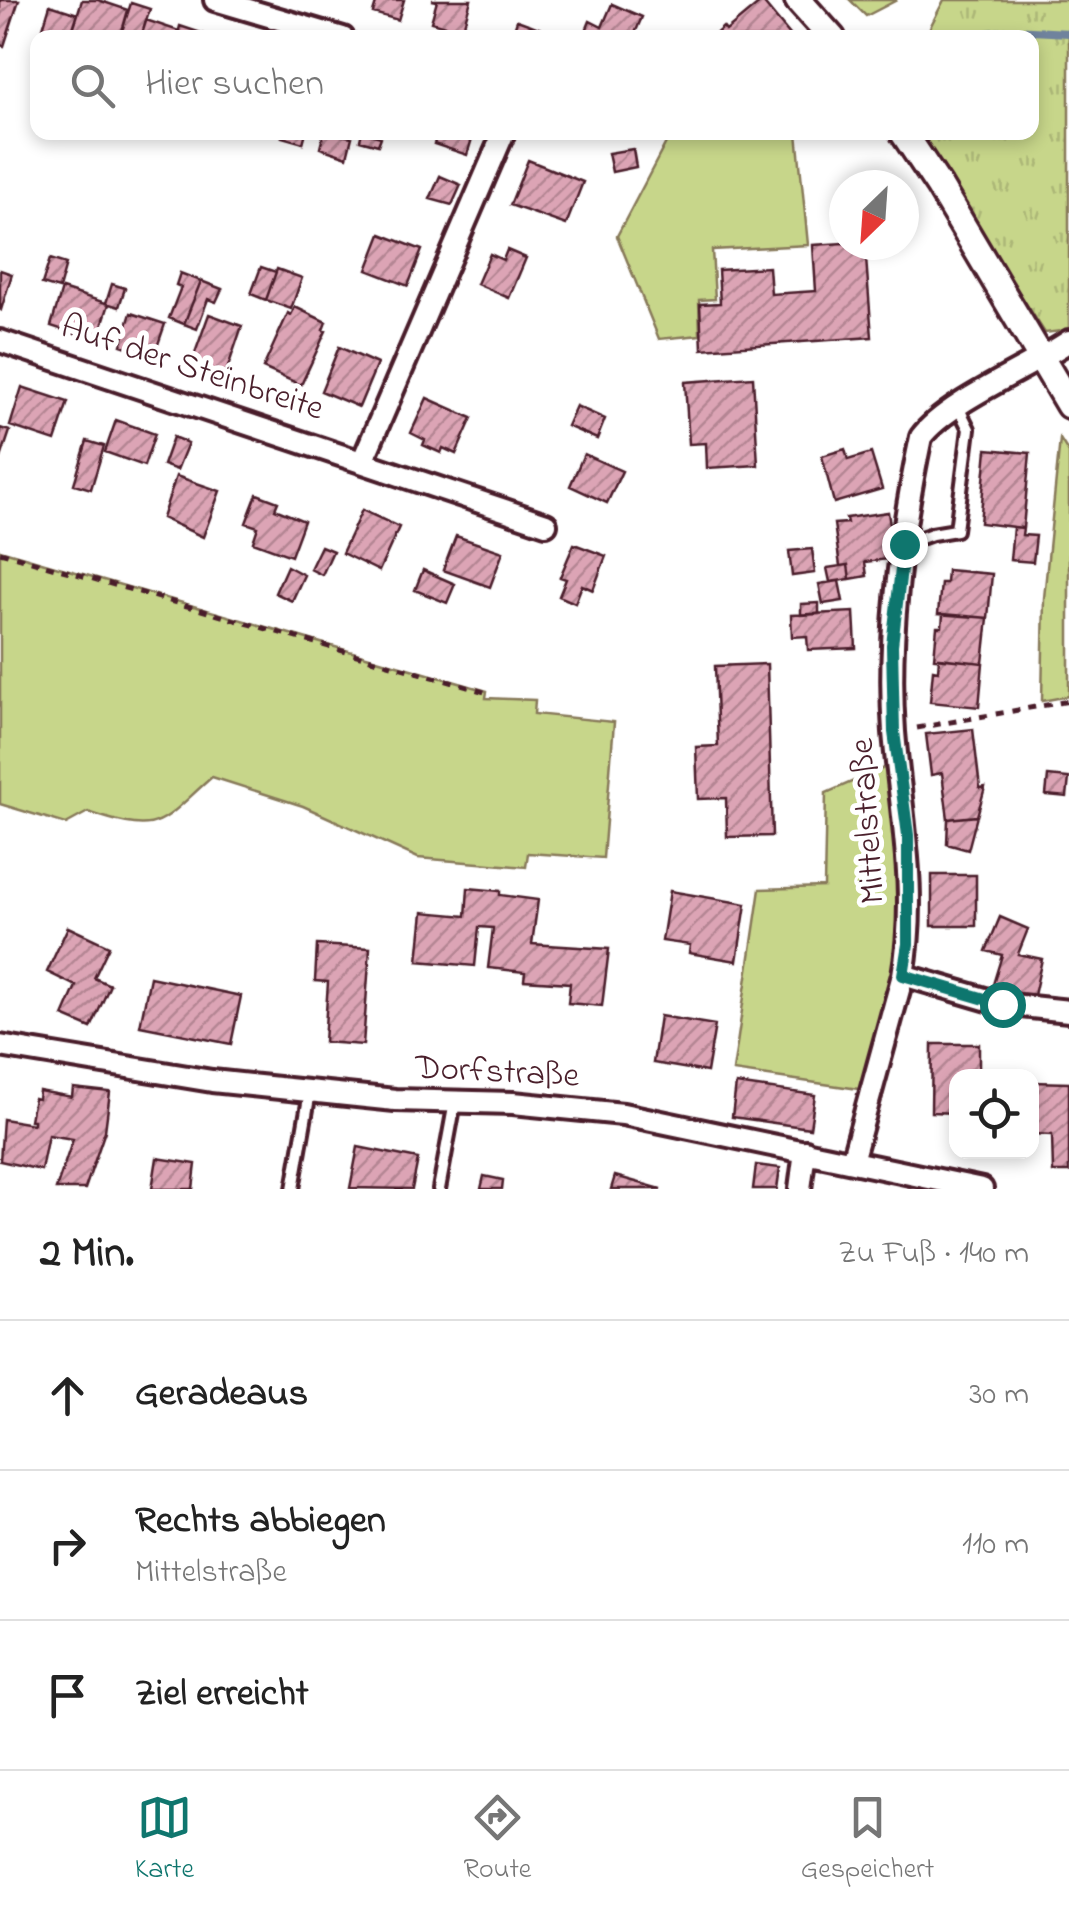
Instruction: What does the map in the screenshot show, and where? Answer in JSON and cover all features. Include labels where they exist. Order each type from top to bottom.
[{"type":"street","points":[[215,0],[316,30]]},
{"type":"street","points":[[798,0],[825,30]]},
{"type":"street","points":[[363,460],[501,140]]},
{"type":"street","points":[[908,140],[1069,405]]},
{"type":"street","name":"Mittelstraße","points":[[852,1161],[908,944],[908,835],[894,732],[892,645],[921,437],[934,420],[1069,341]]},
{"type":"street","name":"Auf der Steinbreite","points":[[0,342],[546,524]]},
{"type":"street","points":[[903,975],[1002,1004],[1069,1012]]},
{"type":"street","name":"Dorfstraße","points":[[2,1051],[395,1100],[622,1114],[982,1189]]},
{"type":"street","points":[[800,1189],[806,1151]]},
{"type":"lane","points":[[904,544],[956,530],[968,429],[958,407]]},
{"type":"lane","points":[[293,1189],[310,1091]]},
{"type":"lane","points":[[439,1189],[456,1102]]},
{"type":"path","points":[[0,552],[485,692]]},
{"type":"path","points":[[894,732],[1069,701]]},
{"type":"green space","points":[[850,0],[897,0],[866,16]]},
{"type":"green space","points":[[944,0],[1069,0],[1069,330],[1045,333],[921,140],[1039,140],[1039,30],[929,30]]},
{"type":"green space","points":[[667,140],[798,140],[808,245],[712,250],[715,299],[699,300],[700,335],[659,339],[617,236]]},
{"type":"green space","points":[[1060,439],[1069,453],[1069,696],[1042,701],[1044,598]]},
{"type":"green space","points":[[0,550],[487,691],[486,698],[535,700],[534,714],[614,722],[603,858],[528,853],[526,867],[418,858],[303,806],[212,777],[169,815],[146,824],[131,824],[88,812],[66,824],[0,804]]},
{"type":"green space","points":[[886,767],[901,879],[901,946],[890,1001],[859,1089],[733,1071],[760,889],[824,887],[826,793]]},
{"type":"building","points":[[0,0],[19,0],[4,46],[0,45]]},
{"type":"building","points":[[82,0],[98,0],[128,10],[122,30],[73,28]]},
{"type":"building","points":[[377,0],[404,0],[398,20],[373,13]]},
{"type":"building","points":[[432,0],[471,0],[462,30],[431,22],[437,1]]},
{"type":"building","points":[[762,1],[786,30],[727,30]]},
{"type":"building","points":[[131,3],[150,9],[143,30],[122,30]]},
{"type":"building","points":[[612,4],[642,17],[636,30],[586,30],[590,21],[602,27]]},
{"type":"building","points":[[50,5],[78,14],[73,30],[42,30]]},
{"type":"building","points":[[146,20],[176,30],[143,30]]},
{"type":"building","points":[[517,20],[531,25],[529,30],[514,30]]},
{"type":"building","points":[[322,140],[351,140],[347,157],[320,148]]},
{"type":"building","points":[[435,140],[472,140],[467,155],[434,144]]},
{"type":"building","points":[[633,149],[636,167],[612,172],[608,153]]},
{"type":"building","points":[[528,160],[583,182],[566,225],[510,205]]},
{"type":"building","points":[[440,176],[461,185],[452,205],[430,199]]},
{"type":"building","points":[[381,234],[422,250],[408,286],[367,270]]},
{"type":"building","points":[[829,244],[829,260],[866,260],[872,337],[702,349],[700,304],[720,303],[718,270],[769,267],[771,294],[816,291],[813,245]]},
{"type":"building","points":[[507,250],[526,258],[509,298],[477,284],[490,254],[503,260]]},
{"type":"building","points":[[50,259],[66,264],[59,289],[42,284]]},
{"type":"building","points":[[261,267],[276,272],[266,300],[251,294]]},
{"type":"building","points":[[277,269],[302,278],[291,309],[266,300]]},
{"type":"building","points":[[0,270],[12,274],[1,310],[0,309]]},
{"type":"building","points":[[180,273],[201,281],[184,324],[169,318],[181,287],[176,285]]},
{"type":"building","points":[[201,281],[222,289],[216,302],[208,299],[197,329],[184,324]]},
{"type":"building","points":[[112,284],[125,288],[119,307],[106,303]]},
{"type":"building","points":[[62,289],[109,304],[97,341],[51,326]]},
{"type":"building","points":[[295,307],[326,322],[326,331],[301,385],[263,368],[288,313],[291,315]]},
{"type":"building","points":[[131,313],[165,324],[154,356],[121,345]]},
{"type":"building","points":[[209,314],[242,326],[224,379],[190,367]]},
{"type":"building","points":[[339,347],[377,364],[359,407],[321,391]]},
{"type":"building","points":[[753,377],[758,465],[707,468],[706,443],[689,444],[685,382]]},
{"type":"building","points":[[22,387],[68,402],[55,441],[10,426]]},
{"type":"building","points":[[427,398],[472,418],[456,454],[423,445],[425,440],[411,433]]},
{"type":"building","points":[[576,406],[605,419],[597,439],[567,426]]},
{"type":"building","points":[[116,420],[155,434],[144,466],[105,452]]},
{"type":"building","points":[[0,428],[10,431],[0,461]]},
{"type":"building","points":[[173,437],[188,443],[177,470],[163,465]]},
{"type":"building","points":[[87,441],[104,446],[91,489],[74,484]]},
{"type":"building","points":[[845,449],[848,460],[871,453],[882,489],[834,503],[822,456]]},
{"type":"building","points":[[987,449],[1030,453],[1023,528],[980,523]]},
{"type":"building","points":[[584,454],[622,471],[607,503],[570,486]]},
{"type":"building","points":[[176,476],[220,491],[203,537],[162,518]]},
{"type":"building","points":[[257,494],[278,502],[275,509],[304,521],[291,556],[253,542],[258,527],[246,523]]},
{"type":"building","points":[[362,510],[399,527],[379,571],[342,553]]},
{"type":"building","points":[[888,512],[895,558],[865,562],[867,576],[850,579],[848,565],[840,566],[834,524],[847,523],[846,518]]},
{"type":"building","points":[[1013,527],[1023,528],[1022,535],[1036,536],[1033,562],[1010,560]]},
{"type":"building","points":[[456,536],[503,552],[490,587],[443,570]]},
{"type":"building","points":[[574,544],[606,556],[593,590],[582,585],[575,603],[559,596],[566,579],[560,577]]},
{"type":"building","points":[[321,546],[333,551],[322,575],[310,569]]},
{"type":"building","points":[[812,549],[815,573],[792,576],[789,551]]},
{"type":"building","points":[[848,565],[850,579],[830,582],[827,568]]},
{"type":"building","points":[[287,566],[304,575],[292,601],[275,593]]},
{"type":"building","points":[[423,570],[455,584],[447,603],[415,590]]},
{"type":"building","points":[[947,570],[992,574],[988,618],[938,614],[941,583],[946,583]]},
{"type":"building","points":[[839,581],[843,601],[823,604],[819,584]]},
{"type":"building","points":[[819,603],[819,614],[801,615],[801,604]]},
{"type":"building","points":[[854,612],[856,648],[808,650],[807,636],[792,637],[791,615]]},
{"type":"building","points":[[943,614],[988,618],[983,663],[934,658],[937,627],[942,627]]},
{"type":"building","points":[[939,658],[983,663],[979,707],[930,702],[933,670],[938,671]]},
{"type":"building","points":[[767,664],[772,836],[727,837],[726,798],[698,799],[696,747],[718,746],[715,666]]},
{"type":"building","points":[[973,729],[980,788],[985,787],[977,816],[948,819],[942,773],[931,775],[926,734]]},
{"type":"building","points":[[1048,776],[1069,778],[1067,797],[1046,795]]},
{"type":"building","points":[[977,816],[968,850],[947,844],[948,819]]},
{"type":"building","points":[[932,875],[976,875],[976,926],[932,926]]},
{"type":"building","points":[[468,888],[538,900],[532,944],[609,949],[602,1006],[568,1003],[570,983],[524,980],[525,972],[488,968],[493,928],[479,927],[475,966],[418,961],[423,912],[466,916]]},
{"type":"building","points":[[670,891],[746,904],[737,961],[689,953],[690,945],[662,941]]},
{"type":"building","points":[[1000,917],[1028,929],[1018,954],[1042,959],[1033,1000],[991,991],[1002,955],[986,951]]},
{"type":"building","points":[[68,927],[109,946],[94,978],[110,985],[91,1028],[63,1016],[76,986],[47,972]]},
{"type":"building","points":[[317,945],[370,948],[363,1045],[324,1042],[328,982],[315,981]]},
{"type":"building","points":[[150,977],[241,996],[231,1044],[140,1026]]},
{"type":"building","points":[[660,1016],[715,1025],[707,1072],[653,1063]]},
{"type":"building","points":[[932,1044],[979,1044],[979,1069],[949,1069],[949,1113],[931,1112]]},
{"type":"building","points":[[1039,1082],[1069,1083],[1069,1172],[1053,1172],[1052,1135],[1039,1134]]},
{"type":"building","points":[[736,1084],[815,1095],[810,1128],[732,1117]]},
{"type":"building","points":[[73,1088],[110,1092],[105,1131],[85,1189],[56,1189],[73,1139],[48,1135],[41,1170],[0,1161],[3,1119],[33,1124],[30,1120],[34,1098],[38,1099],[39,1091],[72,1097]]},
{"type":"building","points":[[358,1147],[418,1159],[412,1189],[350,1188]]},
{"type":"building","points":[[157,1158],[196,1164],[193,1189],[152,1189]]},
{"type":"building","points":[[756,1165],[780,1168],[777,1189],[753,1189]]},
{"type":"building","points":[[484,1176],[503,1180],[502,1189],[481,1189]]},
{"type":"building","points":[[615,1176],[661,1189],[611,1189]]},
{"type":"waterway","points":[[1039,31],[1069,33]]},
{"type":"route","points":[[904,544],[892,645],[894,732],[908,835],[908,944],[903,975],[1002,1004]]}]
